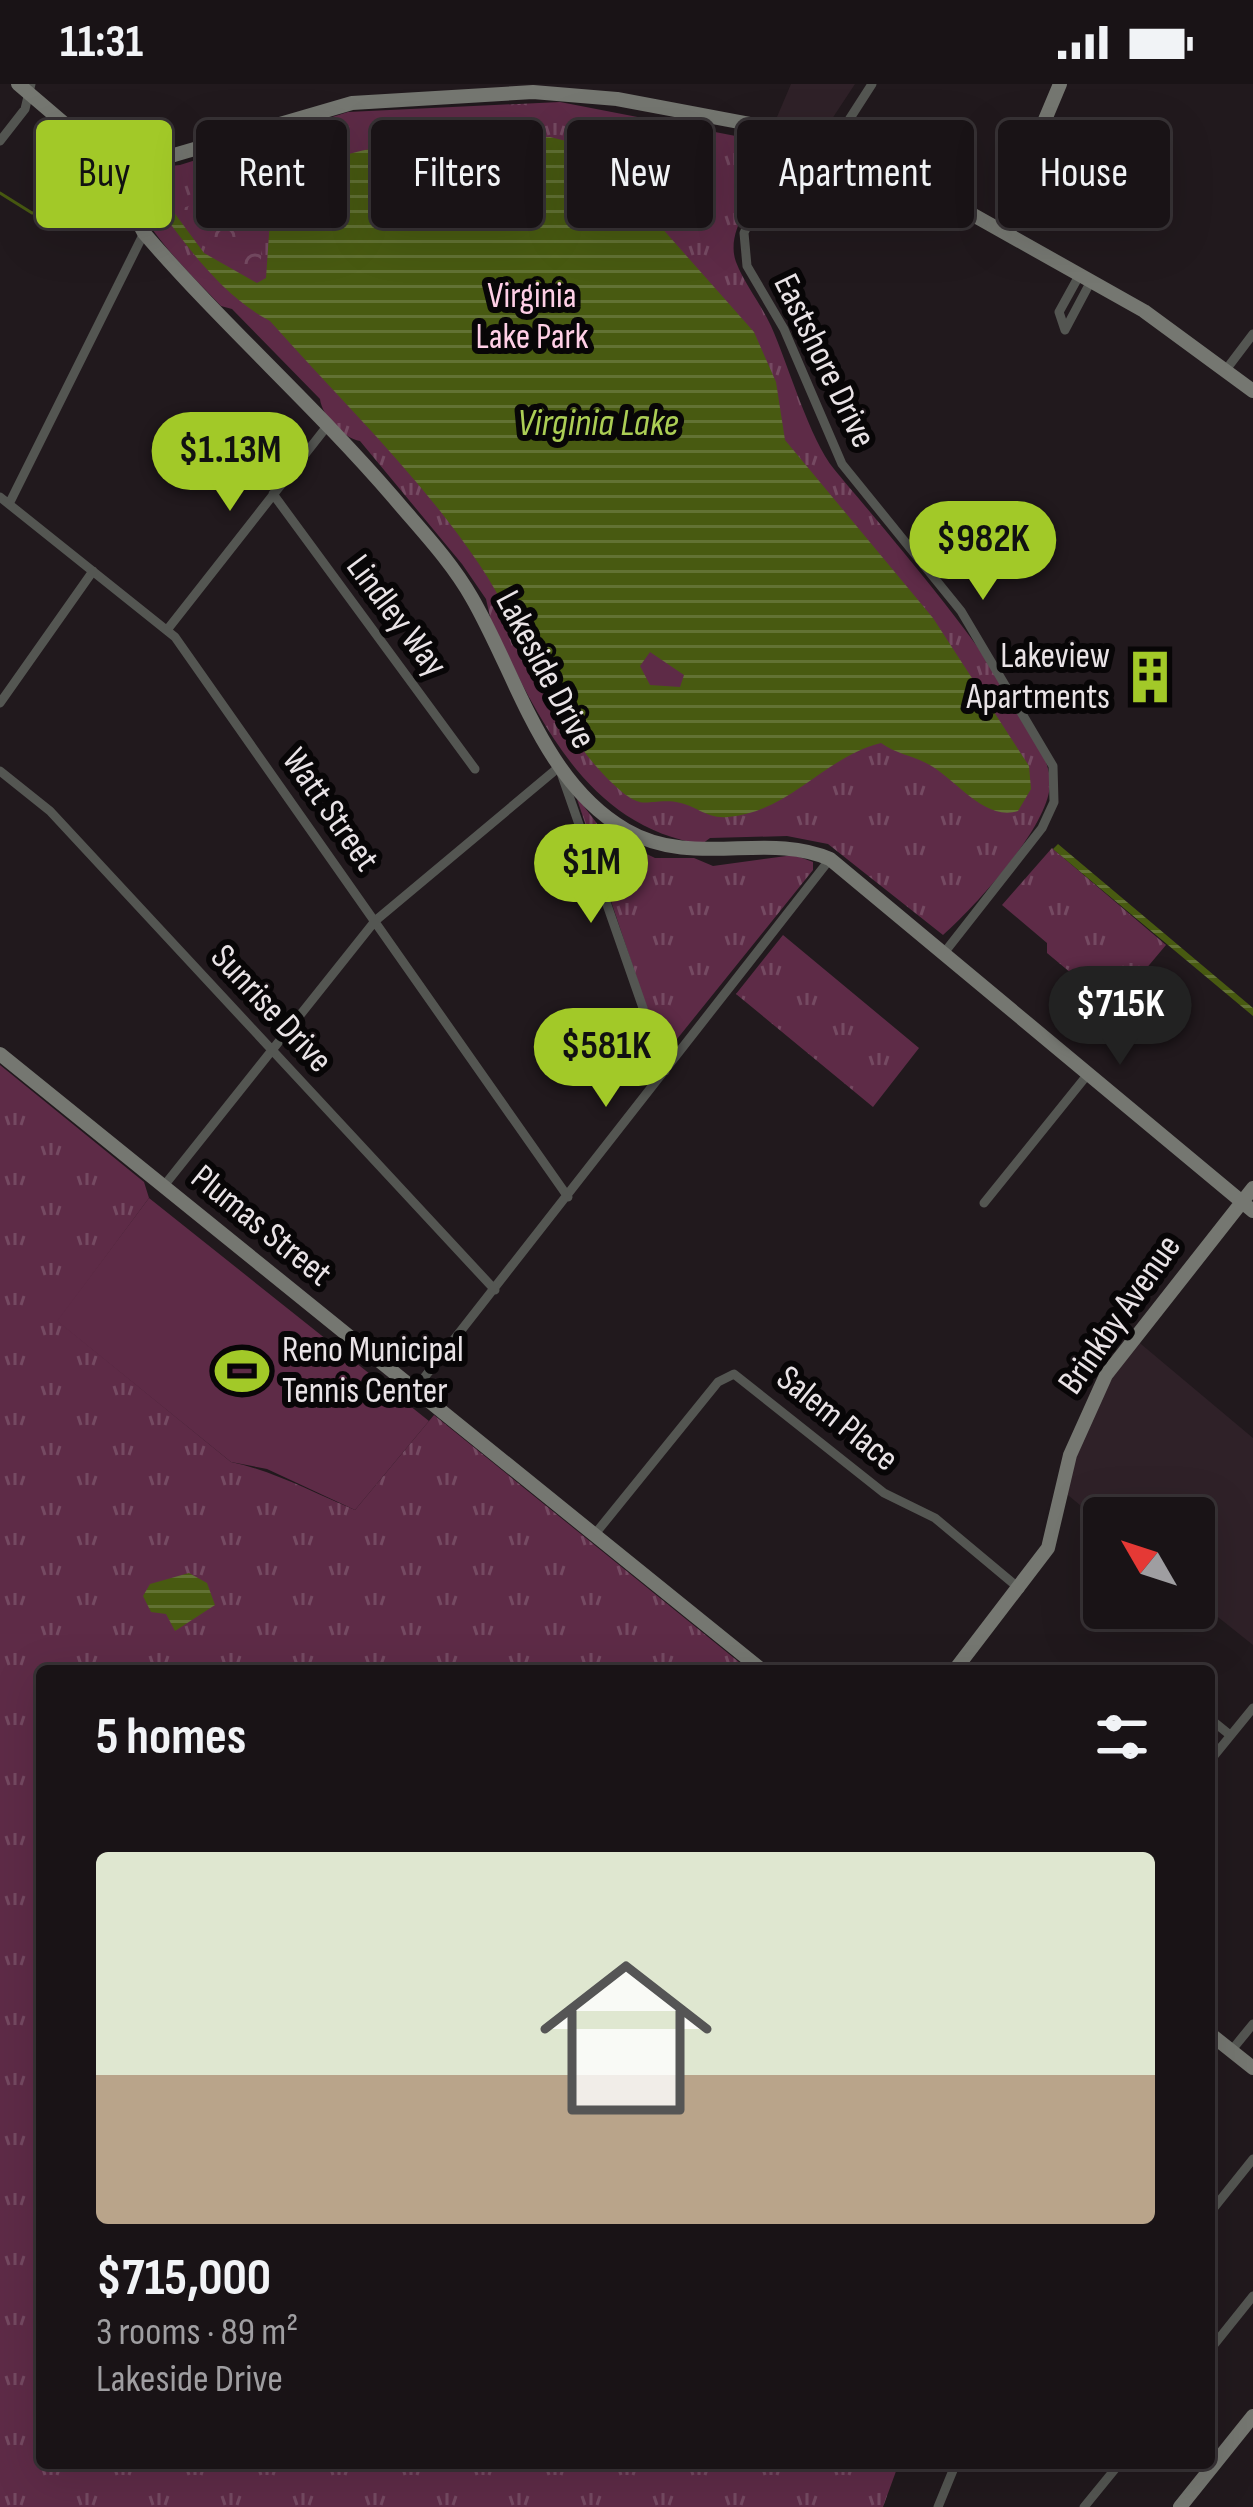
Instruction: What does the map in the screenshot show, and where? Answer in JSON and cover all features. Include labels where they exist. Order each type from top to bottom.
[{"type":"street","points":[[849,120],[872,84]]},
{"type":"street","points":[[999,230],[1060,84]]},
{"type":"street","points":[[0,141],[25,110],[26,87]]},
{"type":"street","points":[[26,87],[62,120]]},
{"type":"street","points":[[172,155],[352,103],[532,92],[617,99],[737,122]]},
{"type":"street","points":[[974,216],[1158,320],[1253,391]]},
{"type":"street","name":"Lakeside Drive","points":[[142,228],[328,425],[453,569],[560,766],[615,824],[655,843],[713,852],[806,850],[830,859]]},
{"type":"street","name":"Eastshore Drive","points":[[748,228],[742,242],[747,266],[784,329],[842,464],[961,611],[1054,766],[1054,802],[1042,828],[944,953]]},
{"type":"street","points":[[4,501],[145,233]]},
{"type":"street","points":[[1085,278],[1065,330],[1059,313],[1085,278]]},
{"type":"street","points":[[1225,371],[1253,334]]},
{"type":"street","points":[[166,630],[328,425]]},
{"type":"street","name":"Lindley Way","points":[[273,494],[475,769]]},
{"type":"street","name":"Watt Street","points":[[4,501],[166,630],[568,1197]]},
{"type":"street","points":[[0,703],[93,572]]},
{"type":"street","points":[[164,1186],[375,921],[560,766],[665,1071]]},
{"type":"street","name":"Sunrise Drive","points":[[0,771],[50,811],[495,1290]]},
{"type":"street","points":[[416,1388],[830,859],[1247,1206]]},
{"type":"street","name":"Plumas Street","points":[[0,1054],[756,1665]]},
{"type":"street","points":[[984,1203],[1088,1074]]},
{"type":"street","name":"Brinkby Avenue","points":[[959,1665],[1048,1548],[1070,1455],[1106,1375],[1247,1206],[1253,1188]]},
{"type":"street","name":"Salem Place","points":[[595,1534],[718,1382],[734,1374],[884,1493],[935,1518],[1020,1589]]},
{"type":"street","points":[[1215,1755],[1253,1708]]},
{"type":"street","points":[[1215,1723],[1230,1736]]},
{"type":"street","points":[[1231,2050],[1253,2024]]},
{"type":"street","points":[[1215,2038],[1253,2068]]},
{"type":"street","points":[[1215,2207],[1252,2163]]},
{"type":"street","points":[[1215,2344],[1253,2296]]},
{"type":"street","points":[[1215,2460],[1253,2416]]},
{"type":"street","points":[[1215,2449],[1222,2455]]},
{"type":"street","points":[[938,2507],[954,2469]]},
{"type":"street","points":[[1084,2507],[1115,2469]]},
{"type":"street","points":[[1180,2507],[1204,2469]]},
{"type":"shaded area","points":[[791,84],[855,84],[831,120],[777,117]]},
{"type":"shaded area","points":[[1135,1339],[1253,1438],[1253,1645],[1215,1615],[1215,1497],[1083,1497],[1083,1508],[1063,1491],[1094,1399]]},
{"type":"green space","name":"Virginia Lake","points":[[560,102],[653,120],[567,120],[567,228],[713,228],[713,132],[737,136],[736,262],[771,326],[808,421],[834,469],[992,668],[1042,751],[1050,781],[1039,819],[1025,841],[974,905],[943,935],[828,844],[787,836],[710,838],[702,844],[662,833],[627,815],[596,791],[547,729],[491,621],[486,599],[462,564],[360,441],[334,425],[320,399],[232,309],[221,306],[152,228],[172,228],[172,166],[196,160],[196,228],[347,228],[347,120],[323,120],[348,112]]},
{"type":"green space","points":[[196,203],[196,228],[263,228],[260,277],[204,246],[183,208]]},
{"type":"green space","points":[[576,796],[605,834],[655,858],[694,858],[713,866],[794,855],[813,862],[813,870],[669,1049],[659,1045]]},
{"type":"green space","points":[[1052,848],[1166,945],[1113,1008],[1047,953],[1047,943],[1002,905]]},
{"type":"green space","points":[[783,935],[919,1048],[873,1107],[736,994]]},
{"type":"green space","points":[[0,1065],[144,1182],[149,1198],[58,1321],[231,1462],[355,1510],[434,1415],[743,1665],[36,1665],[36,2469],[897,2469],[883,2507],[0,2507]]},
{"type":"green space","name":"Reno Municipal Tennis Center","points":[[149,1198],[429,1421],[355,1510],[267,1469],[231,1462],[57,1321]]},
{"type":"water","name":"Virginia Lake","points":[[543,137],[567,141],[567,228],[662,228],[754,332],[776,382],[785,440],[933,618],[1029,766],[1031,789],[1018,811],[993,810],[937,769],[881,743],[750,813],[720,817],[676,802],[644,803],[622,792],[572,734],[495,590],[456,531],[270,321],[231,294],[172,225],[172,210],[204,253],[257,283],[266,278],[269,228],[347,228],[347,155],[371,149],[371,228],[543,228]],"holes":[[[650,652],[684,675],[680,687],[650,685],[640,666]]]},
{"type":"water","points":[[1058,844],[1253,1008],[1253,1016],[1053,849]]},
{"type":"water","points":[[189,1573],[207,1583],[215,1605],[175,1631],[166,1614],[151,1612],[143,1596],[150,1584]]},
{"type":"waterway","points":[[0,193],[36,212]]},
{"type":"place","name":"Lakeview Apartments","points":[[1150,677]]},
{"type":"place","name":"Reno Municipal Tennis Center","points":[[242,1371]]},
{"type":"park label","name":"Virginia Lake Park","points":[[532,316]]}]
